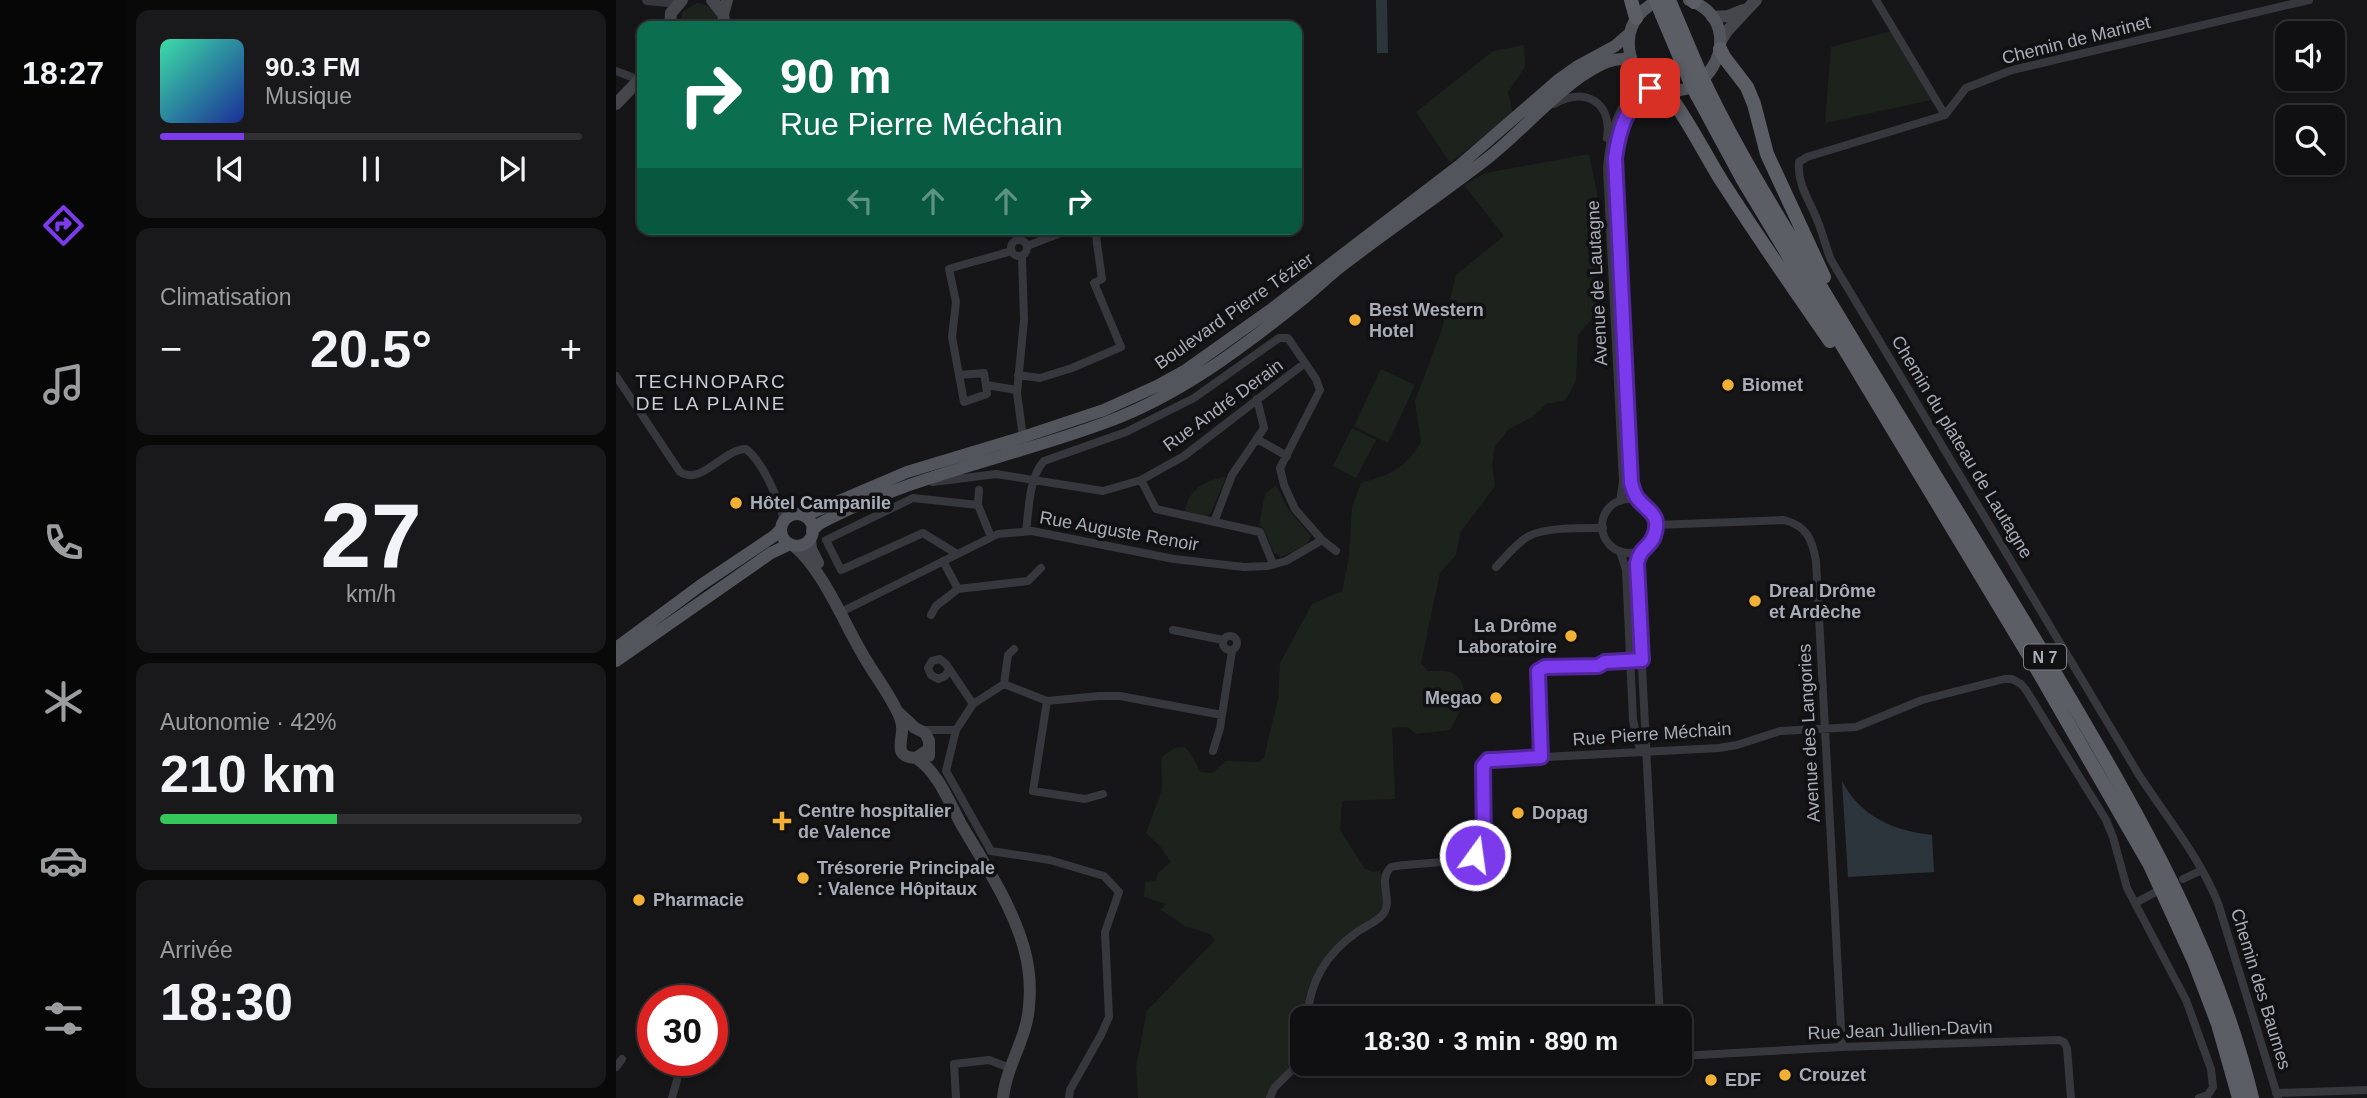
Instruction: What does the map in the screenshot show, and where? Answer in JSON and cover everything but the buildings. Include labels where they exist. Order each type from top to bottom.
[{"type":"highway","points":[[1631,0],[1636,18]]},
{"type":"highway","name":"N 7","points":[[1664,4],[1743,180],[2105,785],[2150,865],[2179,924],[2202,981],[2218,1024],[2239,1098]]},
{"type":"highway","points":[[1720,49],[1751,96],[1767,153],[1871,372]]},
{"type":"highway","points":[[1661,87],[1677,105],[1756,235],[1917,471]]},
{"type":"highway","name":"N 7","points":[[1702,92],[2047,660],[2162,860],[2195,928],[2223,998],[2252,1098]]},
{"type":"main road","points":[[712,0],[724,20]]},
{"type":"main road","points":[[724,20],[727,0]]},
{"type":"main road","points":[[671,21],[680,1]]},
{"type":"main road","points":[[1692,1],[1712,17],[1718,29],[1720,49]]},
{"type":"main road","points":[[1664,4],[1646,7],[1636,18],[1630,33],[1629,50],[1634,65],[1645,79],[1661,87],[1681,89],[1698,83],[1710,73],[1720,49],[1752,4]]},
{"type":"main road","points":[[1712,17],[1728,16],[1752,4]]},
{"type":"main road","name":"Boulevard Pierre Tézier","points":[[800,515],[907,472],[1104,410],[1186,370],[1269,311],[1460,165],[1557,81],[1615,46],[1630,33]]},
{"type":"main road","name":"Boulevard Pierre Tézier","points":[[811,535],[819,524],[854,506],[912,483],[1074,434],[1109,422],[1163,397],[1233,353],[1340,268],[1490,156],[1584,75],[1612,60],[1634,65]]},
{"type":"main road","points":[[616,103],[637,83]]},
{"type":"main road","points":[[616,648],[774,536],[782,525],[800,515],[811,525],[815,557],[868,664],[881,681],[898,713],[919,737],[933,774],[1014,921],[1027,963],[1030,993],[1028,1019],[1010,1068],[1003,1098]]},
{"type":"main road","points":[[782,525],[783,538],[811,562],[842,611]]},
{"type":"main road","points":[[616,661],[771,553],[806,543],[811,535]]},
{"type":"main road","points":[[916,758],[919,737]]},
{"type":"main road","points":[[919,737],[899,743],[902,752],[908,757],[916,758],[933,774]]},
{"type":"street","points":[[648,0],[680,1]]},
{"type":"street","points":[[648,0],[662,10],[669,21]]},
{"type":"street","points":[[1876,0],[1945,115]]},
{"type":"street","name":"Chemin de Marinet","points":[[1945,115],[1966,88],[2012,69],[2309,0]]},
{"type":"street","name":"Avenue de Lautagne","points":[[1620,501],[1623,482],[1607,168],[1611,136],[1619,113],[1634,87],[1634,65]]},
{"type":"street","points":[[616,71],[637,78]]},
{"type":"street","name":"Avenue de Lautagne","points":[[1639,501],[1631,483],[1615,158],[1623,120],[1641,95],[1650,88],[1661,87]]},
{"type":"street","points":[[1522,128],[1565,97],[1582,96],[1592,100],[1600,105],[1608,123],[1604,152],[1607,168]]},
{"type":"street","name":"Chemin du plateau de Lautagne","points":[[1945,115],[1807,157],[1799,162],[1798,175],[1802,189],[1831,260],[2132,764],[2192,850],[2202,870]]},
{"type":"street","points":[[1027,246],[1056,235]]},
{"type":"street","points":[[1018,375],[1040,379],[1121,347],[1094,284],[1102,279],[1097,235]]},
{"type":"street","points":[[1022,256],[1015,256],[1011,251],[1016,240],[1023,241],[1027,246],[1022,256],[1024,320],[1017,390],[1023,437]]},
{"type":"street","points":[[959,375],[984,373],[987,394],[964,401],[959,375],[952,337],[956,302],[949,269],[1011,251]]},
{"type":"street","points":[[1026,531],[1034,479],[1038,467],[1044,461],[1126,432],[1194,398],[1279,338],[1288,338],[1316,379],[1320,390],[1280,468],[1295,509],[1322,540],[1336,551]]},
{"type":"street","name":"Rue André Derain","points":[[912,483],[996,474],[1103,491],[1141,480],[1184,456],[1305,363]]},
{"type":"street","points":[[617,380],[680,472],[688,476],[695,475],[730,453],[746,449],[756,459],[779,502],[782,525]]},
{"type":"street","points":[[986,385],[1017,390]]},
{"type":"street","points":[[1214,522],[1232,475],[1264,428],[1257,399]]},
{"type":"street","points":[[1258,439],[1287,456]]},
{"type":"street","points":[[1141,480],[1156,509],[1261,533],[1273,564]]},
{"type":"street","points":[[979,490],[978,505],[991,537]]},
{"type":"street","points":[[957,554],[923,533],[841,570],[826,540],[913,498],[978,505]]},
{"type":"street","points":[[1620,501],[1639,501],[1651,510],[1656,525],[1650,542],[1641,550],[1627,553],[1620,551],[1606,539],[1603,528],[1607,511],[1620,501]]},
{"type":"street","points":[[779,502],[800,515]]},
{"type":"street","name":"Avenue des Langories","points":[[1656,525],[1772,519],[1796,523],[1807,533],[1813,546],[1816,561],[1842,1047]]},
{"type":"street","points":[[1496,567],[1533,534],[1603,528]]},
{"type":"street","name":"Rue Auguste Renoir","points":[[842,611],[998,534],[1026,531],[1174,559],[1244,567],[1286,561],[1322,540]]},
{"type":"street","points":[[1641,550],[1637,569],[1659,1006]]},
{"type":"street","points":[[1620,551],[1626,570],[1633,720],[1639,746],[1645,752]]},
{"type":"street","points":[[943,561],[958,589]]},
{"type":"street","points":[[931,615],[936,606],[958,589],[1028,580],[1041,568]]},
{"type":"street","points":[[1173,630],[1223,640],[1226,650],[1232,651],[1222,715],[1213,751]]},
{"type":"street","points":[[991,851],[946,771],[951,730],[973,704],[1003,684],[1009,655],[1014,649]]},
{"type":"street","points":[[1541,757],[1538,671],[1545,667],[1598,666],[1605,662],[1642,660]]},
{"type":"street","points":[[949,670],[973,704]]},
{"type":"street","points":[[1825,729],[1856,727],[1922,699],[1974,685],[2004,679],[2012,679],[2021,684],[2097,803],[2113,837],[2127,888],[2186,1000],[2211,1069],[2213,1087],[2208,1095],[2199,1098]]},
{"type":"street","points":[[1003,684],[1047,701],[1120,696],[1222,715]]},
{"type":"street","points":[[1047,701],[1033,791],[1085,799],[1103,794]]},
{"type":"street","name":"Rue Pierre Méchain","points":[[1308,1006],[1315,979],[1329,956],[1383,914],[1387,901],[1384,881],[1386,872],[1391,867],[1462,859],[1481,850],[1484,845],[1483,766],[1488,760],[1719,748],[1780,731],[1825,729]]},
{"type":"street","points":[[919,737],[951,730]]},
{"type":"street","points":[[985,866],[991,851]]},
{"type":"street","points":[[991,851],[1050,860],[1104,876],[1119,892],[1105,932],[1109,1017],[1070,1090],[1069,1098]]},
{"type":"street","points":[[2183,879],[2202,870]]},
{"type":"street","name":"Chemin des Baumes","points":[[2202,870],[2218,904],[2277,1095],[2367,1090]]},
{"type":"street","points":[[2135,903],[2154,893]]},
{"type":"street","name":"Rue Jean Jullien-Davin","points":[[1692,1055],[2059,1040],[2064,1042],[2067,1048],[2071,1098]]},
{"type":"street","points":[[616,1067],[622,1059]]},
{"type":"street","points":[[956,1098],[954,1064],[989,1059],[1010,1068]]},
{"type":"street","points":[[1270,1098],[1274,1087],[1290,1072]]},
{"type":"street","points":[[672,1098],[677,1080]]},
{"type":"shaded area","points":[[1376,0],[1387,0],[1388,53],[1377,53]]},
{"type":"shaded area","points":[[697,3],[706,5],[713,10],[718,21],[680,21],[683,11]]},
{"type":"shaded area","points":[[1892,31],[1931,100],[1825,123],[1831,47]]},
{"type":"shaded area","points":[[1524,45],[1525,67],[1508,92],[1513,114],[1450,163],[1416,112],[1493,51]]},
{"type":"shaded area","points":[[1589,154],[1597,192],[1602,292],[1595,315],[1578,335],[1576,381],[1565,400],[1546,404],[1534,416],[1509,429],[1495,446],[1492,464],[1495,486],[1460,533],[1456,555],[1440,573],[1421,663],[1428,671],[1448,671],[1458,677],[1464,691],[1458,716],[1450,730],[1416,734],[1408,727],[1392,728],[1395,799],[1342,801],[1340,830],[1364,868],[1373,872],[1381,870],[1384,895],[1382,908],[1375,917],[1336,948],[1319,967],[1308,990],[1305,1006],[1290,1006],[1290,1067],[1267,1098],[1138,1098],[1136,1067],[1147,1011],[1215,940],[1210,934],[1185,926],[1161,910],[1166,904],[1144,897],[1145,882],[1156,881],[1158,873],[1171,862],[1160,846],[1146,833],[1162,789],[1161,758],[1174,748],[1185,747],[1200,772],[1212,773],[1226,761],[1259,762],[1264,758],[1278,699],[1280,663],[1312,604],[1342,591],[1349,557],[1352,507],[1361,483],[1396,470],[1409,459],[1421,442],[1415,401],[1442,329],[1456,275],[1504,236],[1464,185],[1486,173]]},
{"type":"shaded area","points":[[1381,369],[1415,385],[1388,443],[1354,426]]},
{"type":"shaded area","points":[[1352,428],[1376,440],[1356,478],[1333,466]]},
{"type":"shaded area","points":[[1226,477],[1211,513],[1206,516],[1185,511],[1190,497],[1199,487]]},
{"type":"shaded area","points":[[1276,485],[1288,509],[1311,536],[1307,545],[1281,557],[1274,553],[1264,529],[1259,525],[1265,494]]},
{"type":"shaded area","points":[[1842,781],[1858,804],[1880,820],[1904,830],[1932,835],[1934,872],[1848,877]]},
{"type":"place","name":"Best Western Hotel","points":[[1355,320]]},
{"type":"place","name":"Biomet","points":[[1728,385]]},
{"type":"place","name":"Hôtel Campanile","points":[[736,503]]},
{"type":"place","name":"Dreal Drôme et Ardèche","points":[[1755,601]]},
{"type":"place","name":"La Drôme Laboratoire","points":[[1571,636]]},
{"type":"place","name":"Megao","points":[[1496,698]]},
{"type":"place","name":"Dopag","points":[[1518,813]]},
{"type":"place","name":"Centre hospitalier de Valence","points":[[782,821]]},
{"type":"place","name":"Trésorerie Principale : Valence Hôpitaux","points":[[803,878]]},
{"type":"place","name":"Pharmacie","points":[[639,900]]},
{"type":"place","name":"Crouzet","points":[[1785,1075]]},
{"type":"place","name":"EDF","points":[[1711,1080]]},
{"type":"district","name":"TECHNOPARC DE LA PLAINE","points":[[711,392]]},
{"type":"route","points":[[1475,855],[1484,845],[1481,769],[1485,763],[1488,760],[1541,757],[1538,671],[1545,667],[1598,666],[1605,662],[1642,660],[1637,563],[1641,550],[1654,537],[1656,525],[1651,510],[1639,501],[1631,483],[1615,158],[1623,120],[1641,95],[1650,88]]}]
